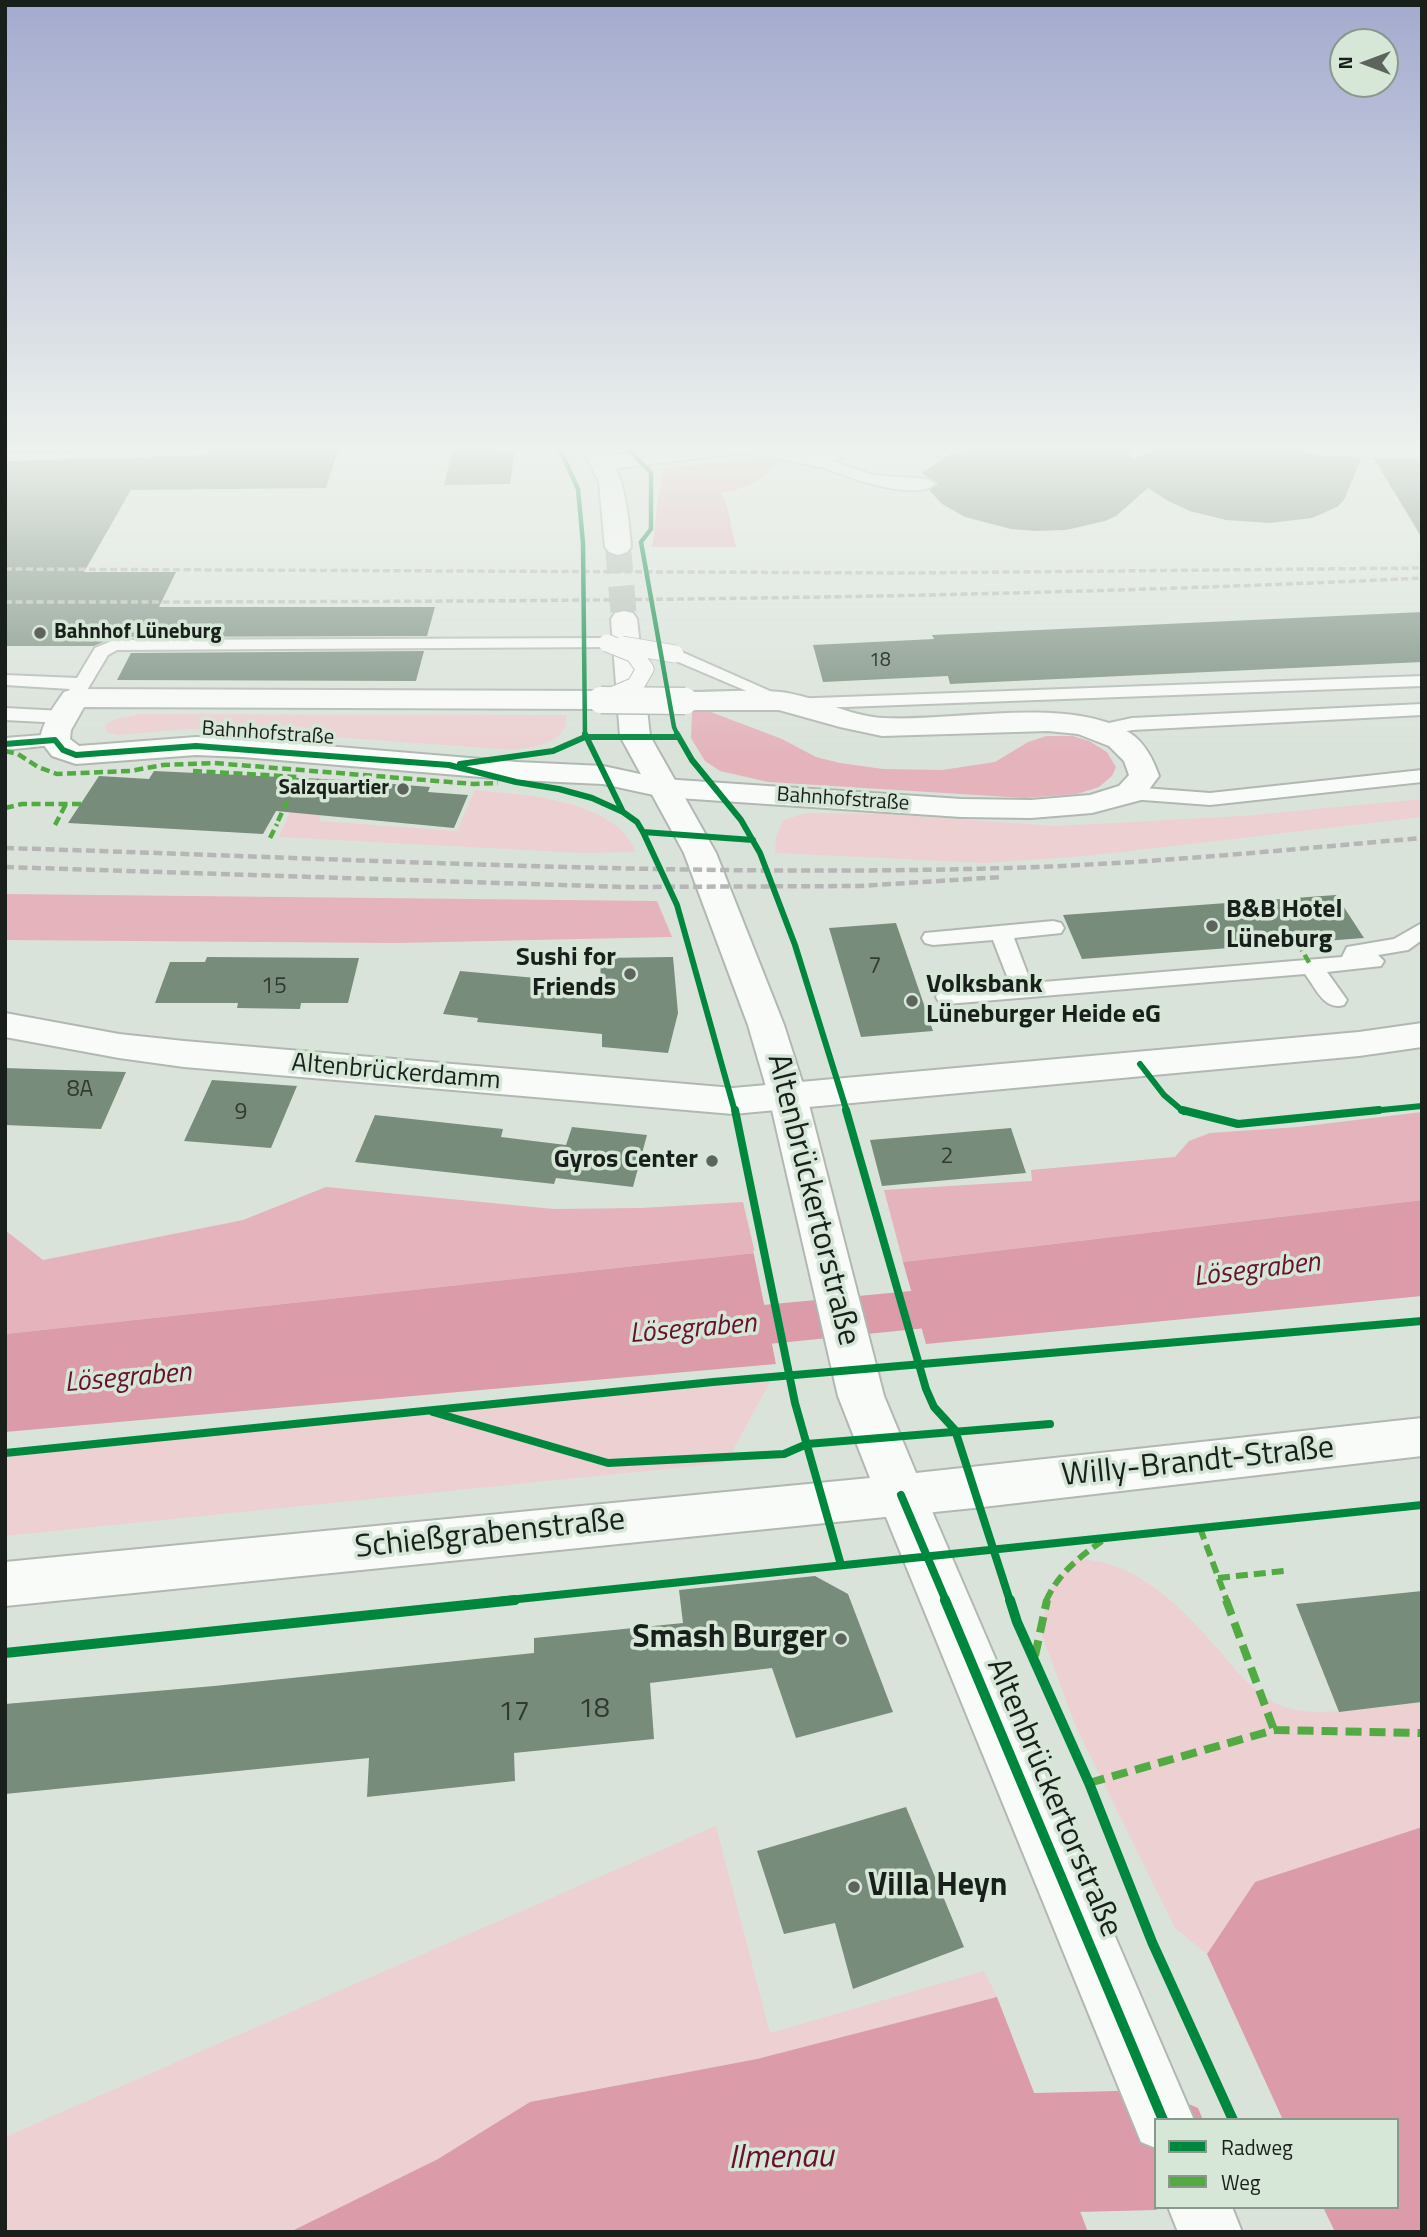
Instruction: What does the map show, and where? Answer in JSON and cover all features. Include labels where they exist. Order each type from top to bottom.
[{"type":"street","name":"Altenbrückertorstraße","points":[[624,619],[635,736],[701,853],[757,1001],[788,1097],[814,1196],[860,1396],[1162,2118]]},
{"type":"street","name":"Bahnhofstraße","points":[[566,700],[785,703],[882,727],[1048,722],[1102,730],[1120,740],[1142,763],[1144,776],[1130,793],[1092,804],[1020,809],[961,808],[663,788],[603,775],[517,771],[243,748],[196,746],[76,755],[63,750],[69,710],[566,700]]},
{"type":"street","name":"Altenbrückerdamm","points":[[5,1025],[119,1046],[184,1054],[733,1101],[1359,1044],[1422,1035]]},
{"type":"street","name":"Willy-Brandt-Straße","points":[[974,1488],[1422,1437]]},
{"type":"street","name":"Schießgrabenstraße","points":[[5,1584],[974,1488]]},
{"type":"street","points":[[1201,2209],[1210,2232]]},
{"type":"lane","name":"Bahnhofstraße","points":[[5,744],[69,710],[101,652],[114,645],[607,643],[675,653],[785,703]]},
{"type":"lane","points":[[601,701],[634,688],[643,680],[645,670],[634,654],[607,643]]},
{"type":"lane","points":[[5,680],[69,710]]},
{"type":"lane","points":[[785,703],[1422,681]]},
{"type":"lane","name":"Bahnhofstraße","points":[[1102,730],[1132,724],[1422,709]]},
{"type":"lane","points":[[5,714],[69,710]]},
{"type":"lane","points":[[1130,793],[1210,799],[1422,776]]},
{"type":"lane","points":[[933,938],[1053,928]]},
{"type":"lane","points":[[1342,963],[1355,952],[1400,945],[1422,930]]},
{"type":"lane","points":[[1000,933],[1023,990]]},
{"type":"lane","points":[[947,997],[1373,961]]},
{"type":"lane","points":[[1311,966],[1336,1000]]},
{"type":"shaded area","points":[[703,709],[782,739],[816,757],[840,763],[883,769],[942,770],[995,762],[1028,742],[1046,736],[1073,736],[1089,741],[1107,752],[1116,767],[1112,776],[1099,787],[1077,794],[1025,798],[768,782],[720,771],[705,761],[691,738],[692,711]]},
{"type":"shaded area","points":[[140,714],[566,715],[566,724],[562,732],[548,742],[513,750],[253,731],[187,729],[118,735],[106,732],[105,725],[116,719]]},
{"type":"shaded area","points":[[305,778],[335,779],[319,821],[457,831],[475,790],[542,798],[589,810],[625,834],[636,852],[583,853],[279,837]]},
{"type":"shaded area","points":[[1422,799],[1422,817],[1087,856],[985,863],[775,853],[776,837],[783,820],[807,813],[885,814],[1056,826],[1242,816]]},
{"type":"shaded area","points":[[5,894],[657,901],[672,937],[397,943],[5,940]]},
{"type":"shaded area","points":[[1422,1112],[1422,1200],[903,1262],[884,1190],[1032,1181],[1031,1170],[1175,1157],[1189,1141],[1210,1133],[1298,1127]]},
{"type":"shaded area","points":[[326,1187],[554,1209],[641,1208],[743,1202],[755,1253],[5,1334],[5,1230],[43,1260],[243,1220]]},
{"type":"shaded area","points":[[771,1380],[726,1463],[5,1536],[5,1449]]},
{"type":"shaded area","points":[[1074,1559],[1117,1567],[1156,1588],[1189,1618],[1249,1684],[1277,1704],[1318,1712],[1422,1702],[1422,1827],[1255,1882],[1207,1954],[1175,1928],[1076,1727],[1042,1635],[1046,1595]]},
{"type":"shaded area","points":[[716,1826],[770,2033],[984,1971],[997,1997],[757,2059],[530,2102],[438,2159],[290,2232],[5,2232],[5,2137]]},
{"type":"water","points":[[1422,1200],[1422,1296],[926,1344],[903,1262]]},
{"type":"water","points":[[755,1253],[776,1364],[5,1432],[5,1334]]},
{"type":"water","points":[[1422,1827],[1422,2232],[1335,2232],[1324,2209],[1399,2209],[1399,2118],[1282,2118],[1207,1954],[1255,1882]]},
{"type":"water","points":[[997,1997],[1088,2232],[290,2232],[438,2159],[530,2102],[757,2059]]},
{"type":"pier","points":[[753,1250],[758,1253],[780,1364],[777,1368]]},
{"type":"building","points":[[5,549],[97,549],[84,572],[176,572],[159,607],[435,607],[427,636],[114,637],[94,646],[5,646]]},
{"type":"building","points":[[1422,612],[1422,662],[950,684],[948,676],[823,682],[813,645],[934,639],[932,635]]},
{"type":"building","points":[[424,651],[416,681],[117,680],[131,653]]},
{"type":"building","points":[[154,771],[344,780],[430,787],[428,792],[468,795],[454,828],[276,811],[263,834],[68,823],[99,776],[149,779]]},
{"type":"building","name":"B&B Hotel Lüneburg","points":[[1336,895],[1364,938],[1082,959],[1063,915]]},
{"type":"building","points":[[896,923],[933,1031],[861,1037],[829,928]]},
{"type":"building","points":[[207,957],[359,958],[348,1003],[301,1003],[300,1009],[237,1008],[238,1003],[155,1003],[170,962],[205,962]]},
{"type":"building","points":[[673,957],[678,1013],[668,1053],[602,1047],[602,1034],[477,1022],[478,1018],[443,1014],[460,971],[601,984],[600,958]]},
{"type":"building","points":[[5,1068],[126,1072],[101,1129],[5,1125]]},
{"type":"building","points":[[212,1080],[297,1086],[271,1148],[184,1141]]},
{"type":"building","points":[[375,1115],[503,1129],[501,1137],[566,1145],[572,1127],[647,1135],[633,1187],[556,1178],[554,1184],[355,1162]]},
{"type":"building","points":[[1011,1128],[1026,1173],[882,1186],[870,1140]]},
{"type":"building","points":[[815,1576],[848,1594],[893,1712],[796,1738],[772,1668],[650,1683],[654,1739],[514,1753],[515,1781],[367,1797],[369,1758],[5,1794],[5,1704],[214,1686],[534,1653],[534,1638],[683,1623],[679,1590]]},
{"type":"building","points":[[1422,1591],[1422,1702],[1339,1712],[1296,1604]]},
{"type":"building","name":"Villa Heyn","points":[[906,1807],[964,1947],[853,1989],[835,1923],[784,1934],[757,1851]]},
{"type":"waterway","name":"Lösegraben","points":[[710,1330],[975,1304]]},
{"type":"waterway","name":"Ilmenau","points":[[955,2155],[1154,2150]]},
{"type":"tunnel","points":[[618,549],[624,619]]},
{"type":"railway","points":[[5,569],[908,573],[1422,568]]},
{"type":"railway","points":[[5,602],[714,599],[1245,586],[1422,578]]},
{"type":"railway","points":[[5,848],[522,866],[909,870],[1134,862],[1422,838]]},
{"type":"railway","points":[[5,867],[624,887],[860,886],[1001,877]]},
{"type":"marked path","points":[[5,751],[18,754],[38,767],[57,774],[130,771],[163,765],[214,763],[474,784],[498,783]]},
{"type":"marked path","points":[[193,771],[298,777],[297,780]]},
{"type":"marked path","points":[[278,821],[290,795]]},
{"type":"marked path","points":[[5,808],[22,804],[81,804]]},
{"type":"marked path","points":[[55,825],[66,804]]},
{"type":"marked path","points":[[270,838],[277,824]]},
{"type":"marked path","points":[[1298,943],[1311,966]]},
{"type":"marked path","points":[[1200,1528],[1274,1730]]},
{"type":"marked path","points":[[1035,1656],[1042,1617],[1052,1589],[1070,1565],[1102,1541]]},
{"type":"marked path","points":[[1218,1578],[1284,1571]]},
{"type":"marked path","points":[[1089,1783],[1274,1730],[1422,1733]]},
{"type":"cycle path","points":[[583,549],[585,737],[623,812],[637,822],[643,832],[677,905],[733,1101],[795,1403],[841,1565]]},
{"type":"cycle path","points":[[642,549],[674,727],[692,760],[741,820],[760,853],[787,922],[851,1125],[926,1389],[934,1407],[955,1430],[1017,1622],[1089,1783],[1152,1942],[1232,2118]]},
{"type":"cycle path","points":[[460,764],[553,751],[585,737],[677,737]]},
{"type":"cycle path","points":[[5,744],[55,740],[63,750],[76,755],[196,746],[449,765],[516,782],[559,789],[592,798],[623,812]]},
{"type":"cycle path","points":[[643,832],[753,840]]},
{"type":"cycle path","points":[[1140,1064],[1164,1095],[1184,1112],[1238,1124],[1422,1106]]},
{"type":"cycle path","points":[[5,1453],[713,1382],[1422,1321]]},
{"type":"cycle path","points":[[433,1412],[608,1463],[784,1454],[807,1444],[1050,1424]]},
{"type":"cycle path","points":[[901,1495],[1162,2118]]},
{"type":"cycle path","points":[[5,1653],[1422,1505]]},
{"type":"place","name":"Bahnhof Lüneburg","points":[[40,633]]},
{"type":"place","name":"Salzquartier","points":[[403,789]]},
{"type":"place","name":"B&B Hotel Lüneburg","points":[[1212,926]]},
{"type":"place","name":"Sushi for Friends","points":[[630,974]]},
{"type":"place","name":"Volksbank Lüneburger Heide eG","points":[[912,1001]]},
{"type":"place","name":"Gyros Center","points":[[712,1161]]},
{"type":"place","name":"Smash Burger","points":[[841,1639]]},
{"type":"place","name":"Villa Heyn","points":[[854,1887]]}]
